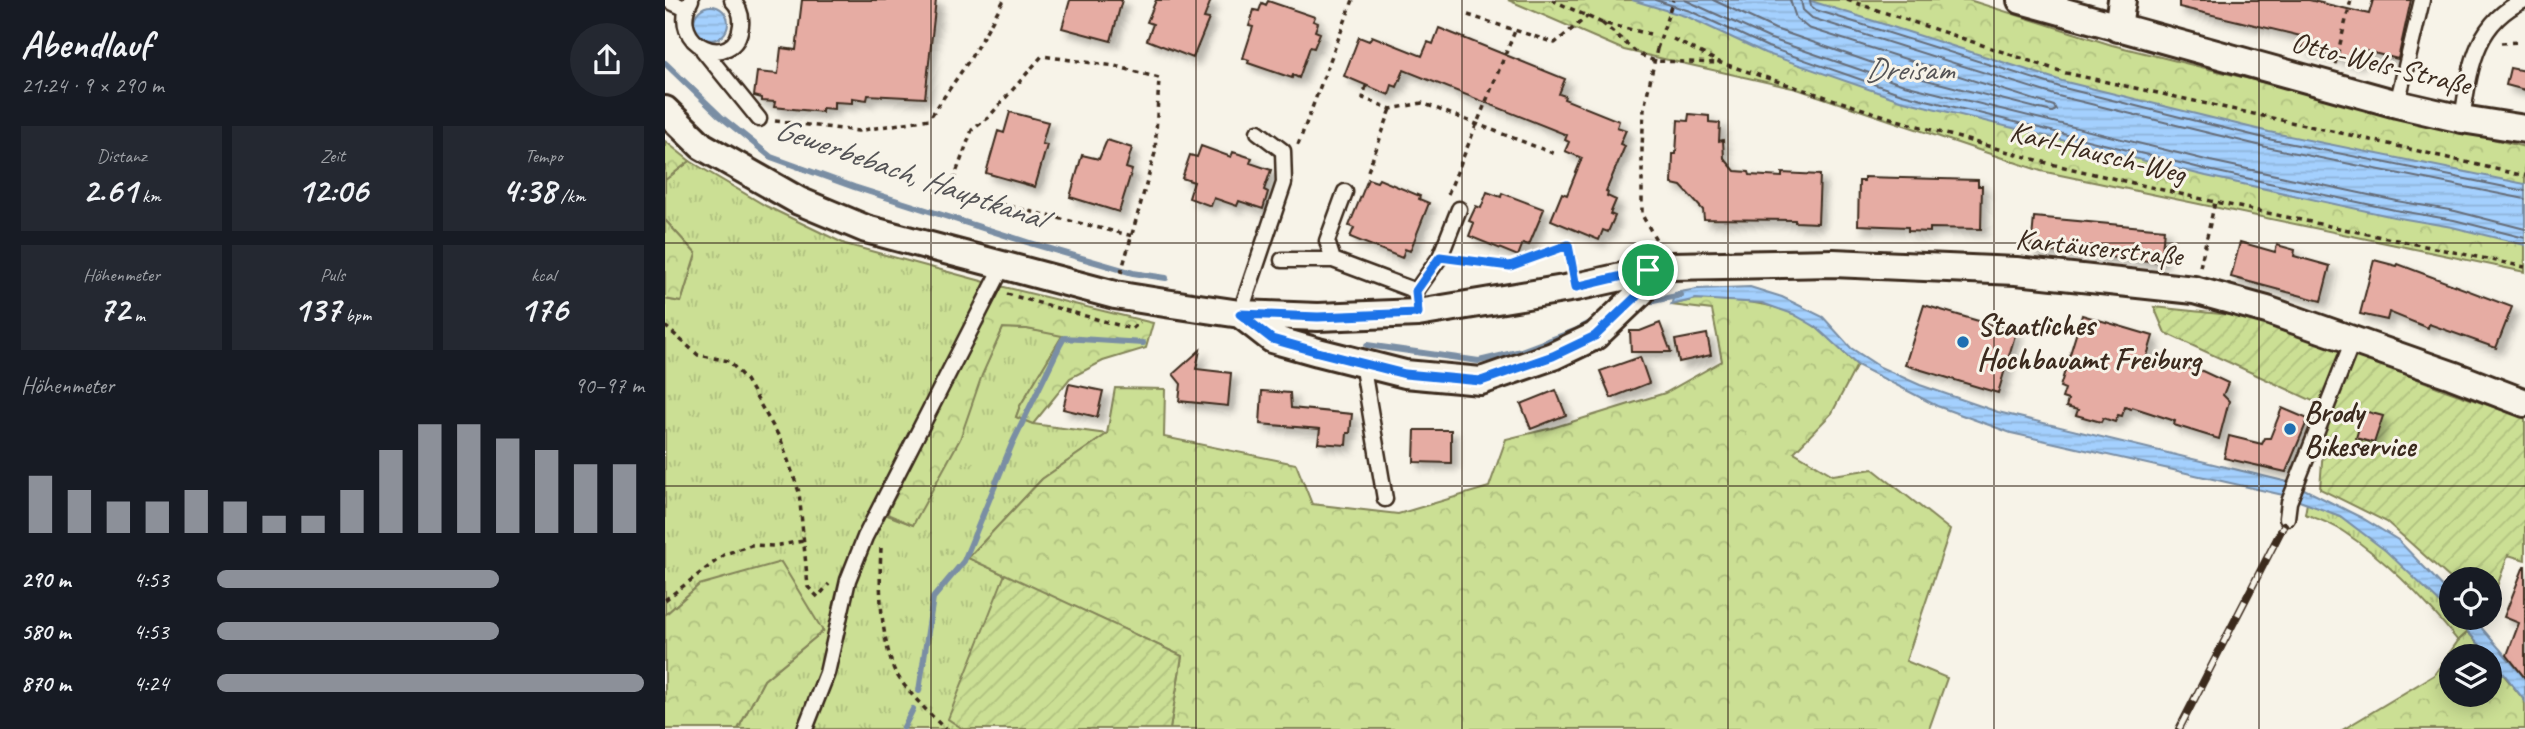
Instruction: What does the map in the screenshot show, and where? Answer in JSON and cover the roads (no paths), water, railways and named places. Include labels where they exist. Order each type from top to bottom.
[{"type":"street","name":"Otto-Wels-Straße","points":[[2021,0],[2397,104],[2462,119],[2525,129]]},
{"type":"street","points":[[2118,27],[2122,0]]},
{"type":"street","name":"Kartäuserstraße","points":[[665,110],[702,146],[799,201],[866,229],[1115,295],[1240,314],[1318,317],[1417,302],[1576,287],[1774,262],[2016,271],[2103,278],[2194,290],[2267,310],[2525,403]]},
{"type":"street","name":"Kartäuserstraße","points":[[1240,314],[1272,339],[1405,374],[1481,381],[1553,356],[1595,336],[1653,276]]},
{"type":"lane","points":[[667,0],[687,4],[681,18],[682,29],[694,46],[713,51],[723,49],[736,40],[740,30],[741,13],[732,0]]},
{"type":"lane","points":[[2397,104],[2422,0]]},
{"type":"lane","points":[[2462,119],[2471,65],[2478,45],[2508,7],[2525,0]]},
{"type":"lane","points":[[703,50],[759,119]]},
{"type":"lane","points":[[1240,314],[1284,183],[1283,151],[1258,132]]},
{"type":"lane","points":[[1333,260],[1327,240],[1345,192]]},
{"type":"lane","points":[[1282,260],[1333,260],[1417,302],[1440,257],[1459,209]]},
{"type":"lane","points":[[805,729],[827,673],[852,571],[865,537],[1003,266]]},
{"type":"lane","points":[[2287,519],[2288,502],[2353,340]]},
{"type":"lane","points":[[1363,363],[1385,499]]},
{"type":"water","name":"Dreisam","points":[[1632,0],[1808,0],[2062,81],[2269,132],[2525,184],[2525,245],[2452,227],[2206,176],[1900,100],[1765,53],[1688,17]]},
{"type":"water","points":[[711,6],[723,11],[728,23],[723,35],[711,40],[699,35],[694,23],[699,11]]},
{"type":"water","points":[[1750,287],[1782,297],[1823,317],[1851,348],[1880,367],[1920,385],[1998,412],[2292,483],[2362,518],[2398,540],[2439,583],[2439,602],[2386,551],[2340,516],[2283,495],[2011,433],[1937,406],[1857,365],[1816,327],[1793,314],[1762,303],[1696,299],[1671,305],[1675,293],[1697,289]]},
{"type":"water","points":[[2466,630],[2483,630],[2496,644],[2479,644]]},
{"type":"water","points":[[2502,651],[2525,678],[2525,701],[2502,671]]},
{"type":"waterway","name":"Gewerbebach, Hauptkanal","points":[[665,63],[720,116],[771,157],[854,187],[1030,243],[1133,273],[1166,278]]},
{"type":"waterway","name":"Gewerbebach, Hauptkanal","points":[[1644,303],[1681,295]]},
{"type":"waterway","name":"Gewerbebach, Hauptkanal","points":[[1367,345],[1479,361],[1521,351],[1594,321]]},
{"type":"waterway","points":[[919,691],[933,598],[964,561],[1012,444],[1064,338],[1143,343]]},
{"type":"waterway","points":[[903,729],[913,709]]},
{"type":"railway","points":[[2179,729],[2284,525]]},
{"type":"place","name":"Staatliches Hochbauamt Freiburg","points":[[1963,342]]},
{"type":"place","name":"Brody Bikeservice","points":[[2290,429]]}]
